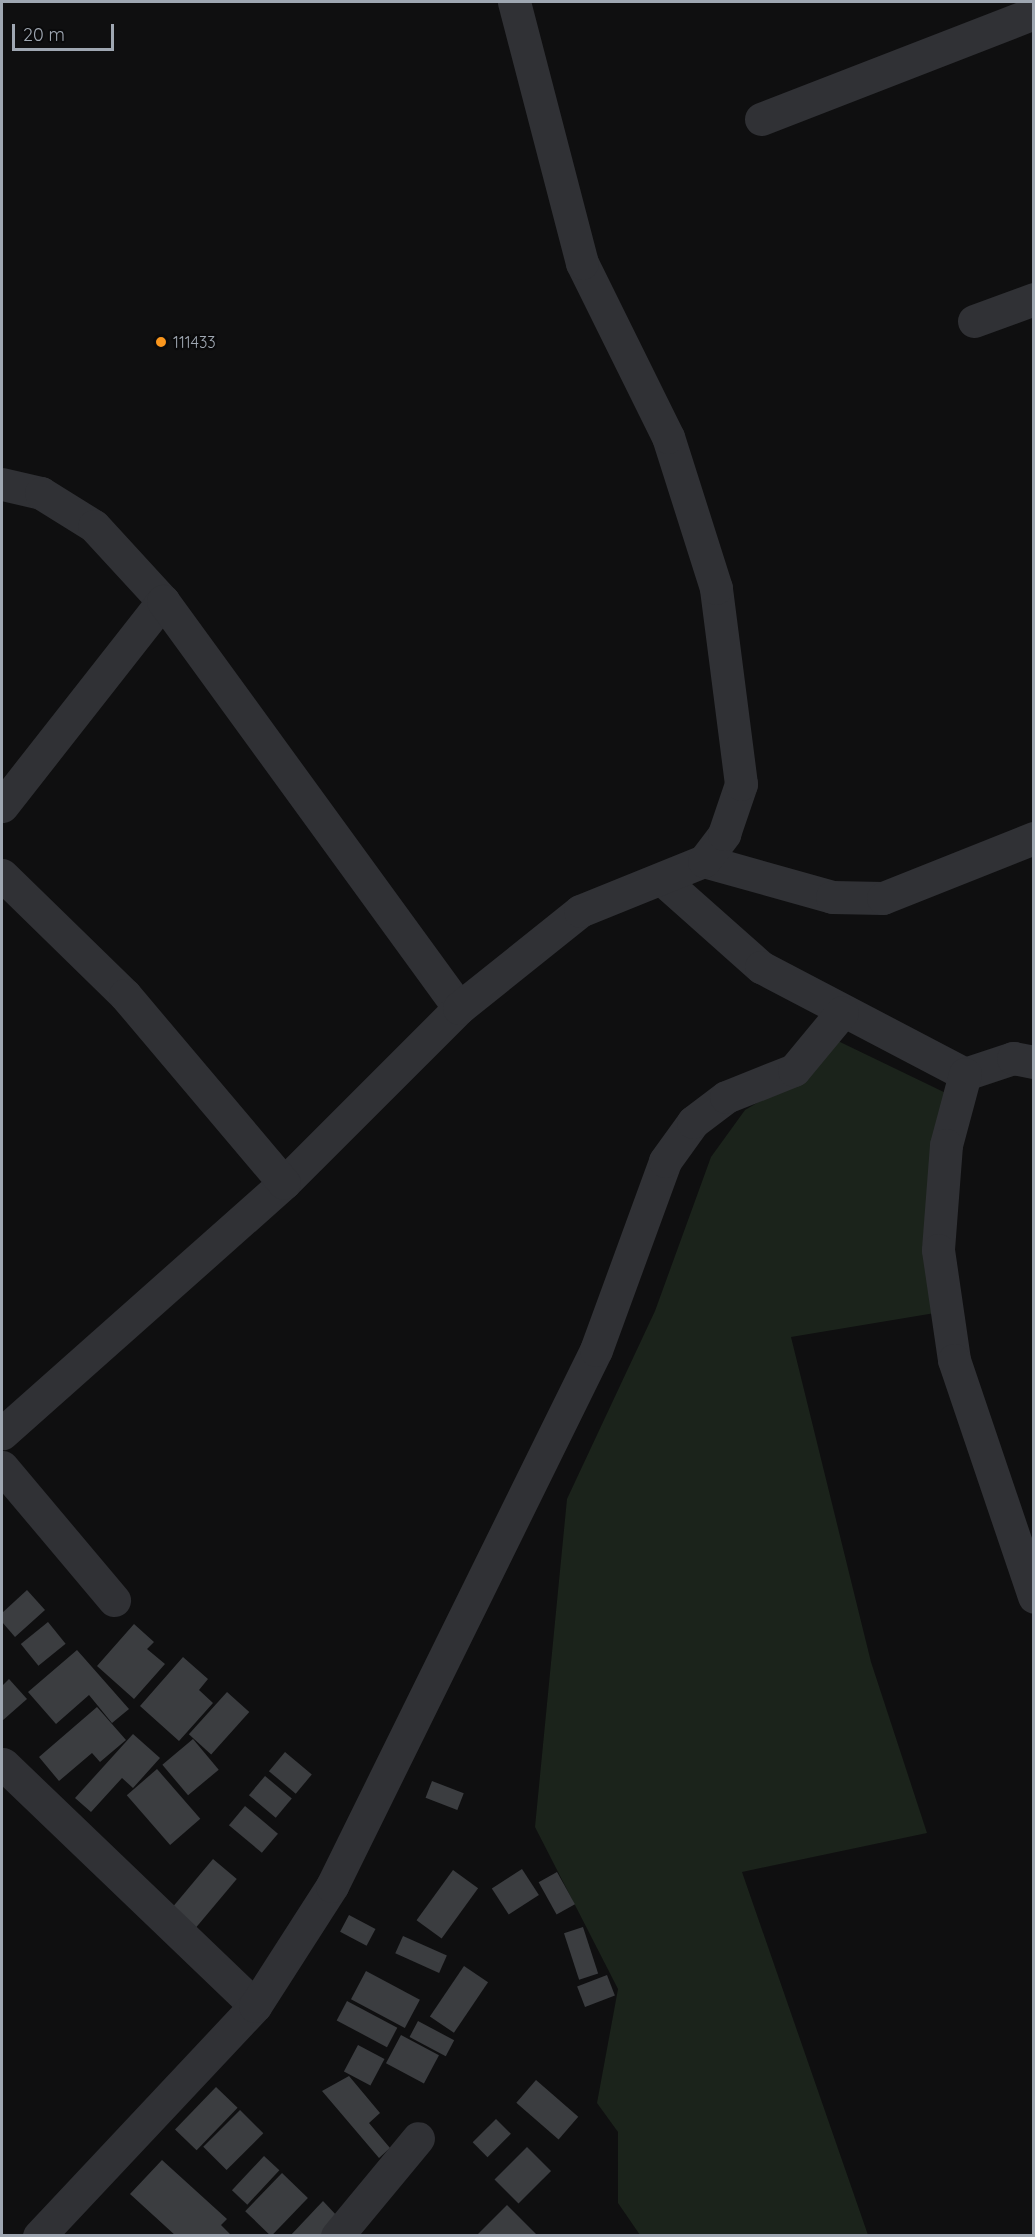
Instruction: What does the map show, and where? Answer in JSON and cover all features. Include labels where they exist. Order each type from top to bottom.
[{"type":"street","points":[[2,1433],[284,1183],[459,1008],[580,911],[664,881],[704,861],[724,834],[741,784],[716,588],[668,437],[582,263],[514,2]]},
{"type":"street","points":[[761,119],[1034,13]]},
{"type":"street","points":[[974,321],[1034,299]]},
{"type":"street","points":[[2,483],[41,493],[94,526],[163,602],[459,1008]]},
{"type":"street","points":[[2,806],[163,602]]},
{"type":"street","points":[[704,861],[832,897],[883,898],[1034,838]]},
{"type":"street","points":[[2,875],[125,995],[284,1183]]},
{"type":"street","points":[[664,881],[762,968],[842,1012],[965,1074],[1013,1058],[1034,1062]]},
{"type":"street","points":[[39,2235],[255,2006],[332,1886],[596,1350],[665,1161],[693,1122],[726,1097],[794,1070],[842,1012]]},
{"type":"street","points":[[965,1074],[946,1145],[938,1250],[954,1360],[1034,1597]]},
{"type":"street","points":[[2,1467],[114,1600]]},
{"type":"street","points":[[3,1764],[255,2006]]},
{"type":"street","points":[[337,2235],[418,2138]]},
{"type":"shaded area","points":[[838,1041],[952,1096],[935,1313],[791,1337],[871,1662],[927,1833],[742,1872],[868,2235],[640,2235],[618,2203],[618,2132],[597,2103],[618,1989],[535,1827],[567,1499],[655,1311],[711,1157],[745,1110],[774,1093]]},
{"type":"building","points":[[27,1590],[45,1610],[15,1637],[2,1622],[2,1613]]},
{"type":"building","points":[[48,1622],[66,1644],[38,1666],[21,1644]]},
{"type":"building","points":[[134,1624],[154,1642],[147,1649],[165,1664],[134,1699],[97,1666]]},
{"type":"building","points":[[77,1650],[129,1709],[112,1723],[89,1695],[56,1724],[28,1692]]},
{"type":"building","points":[[183,1657],[208,1679],[199,1690],[213,1703],[179,1741],[140,1706]]},
{"type":"building","points":[[9,1679],[27,1699],[2,1721],[2,1686]]},
{"type":"building","points":[[227,1692],[249,1712],[211,1754],[189,1734]]},
{"type":"building","points":[[97,1707],[126,1740],[100,1762],[92,1753],[59,1781],[39,1757]]},
{"type":"building","points":[[133,1734],[160,1758],[133,1788],[122,1778],[91,1812],[75,1798]]},
{"type":"building","points":[[193,1739],[219,1770],[188,1795],[162,1765]]},
{"type":"building","points":[[285,1752],[312,1774],[296,1794],[269,1771]]},
{"type":"building","points":[[157,1769],[200,1819],[170,1845],[127,1795]]},
{"type":"building","points":[[265,1776],[292,1798],[276,1818],[249,1795]]},
{"type":"building","points":[[432,1781],[464,1793],[457,1810],[426,1798]]},
{"type":"building","points":[[245,1806],[278,1834],[262,1853],[229,1825]]},
{"type":"building","points":[[213,1859],[237,1879],[195,1929],[171,1909]]},
{"type":"building","points":[[522,1869],[539,1895],[509,1915],[492,1889]]},
{"type":"building","points":[[453,1870],[478,1888],[442,1938],[417,1920]]},
{"type":"building","points":[[557,1872],[575,1904],[557,1915],[539,1882]]},
{"type":"building","points":[[349,1915],[375,1929],[367,1946],[340,1932]]},
{"type":"building","points":[[583,1927],[598,1974],[579,1980],[564,1933]]},
{"type":"building","points":[[403,1936],[447,1956],[439,1973],[395,1953]]},
{"type":"building","points":[[464,1966],[488,1982],[454,2033],[430,2017]]},
{"type":"building","points":[[366,1971],[420,2000],[405,2028],[351,1999]]},
{"type":"building","points":[[607,1975],[615,1996],[585,2007],[577,1986]]},
{"type":"building","points":[[347,2001],[397,2028],[387,2047],[337,2020]]},
{"type":"building","points":[[418,2021],[454,2040],[446,2056],[410,2037]]},
{"type":"building","points":[[401,2035],[439,2055],[424,2083],[386,2063]]},
{"type":"building","points":[[358,2045],[384,2059],[370,2086],[344,2071]]},
{"type":"building","points":[[349,2076],[380,2113],[369,2123],[390,2148],[379,2158],[322,2091]]},
{"type":"building","points":[[536,2080],[578,2117],[559,2139],[516,2103]]},
{"type":"building","points":[[216,2087],[238,2108],[197,2150],[175,2129]]},
{"type":"building","points":[[240,2110],[263,2133],[227,2170],[203,2147]]},
{"type":"building","points":[[496,2119],[511,2134],[488,2157],[473,2142]]},
{"type":"building","points":[[527,2147],[551,2171],[519,2204],[494,2180]]},
{"type":"building","points":[[264,2156],[279,2170],[247,2205],[232,2190]]},
{"type":"building","points":[[162,2160],[227,2219],[221,2225],[232,2236],[176,2236],[130,2194]]},
{"type":"building","points":[[282,2173],[308,2198],[271,2236],[245,2211]]},
{"type":"building","points":[[323,2201],[338,2217],[320,2236],[290,2236]]},
{"type":"building","points":[[507,2205],[538,2236],[476,2236]]},
{"type":"place","name":"111433","points":[[161,342]]}]
